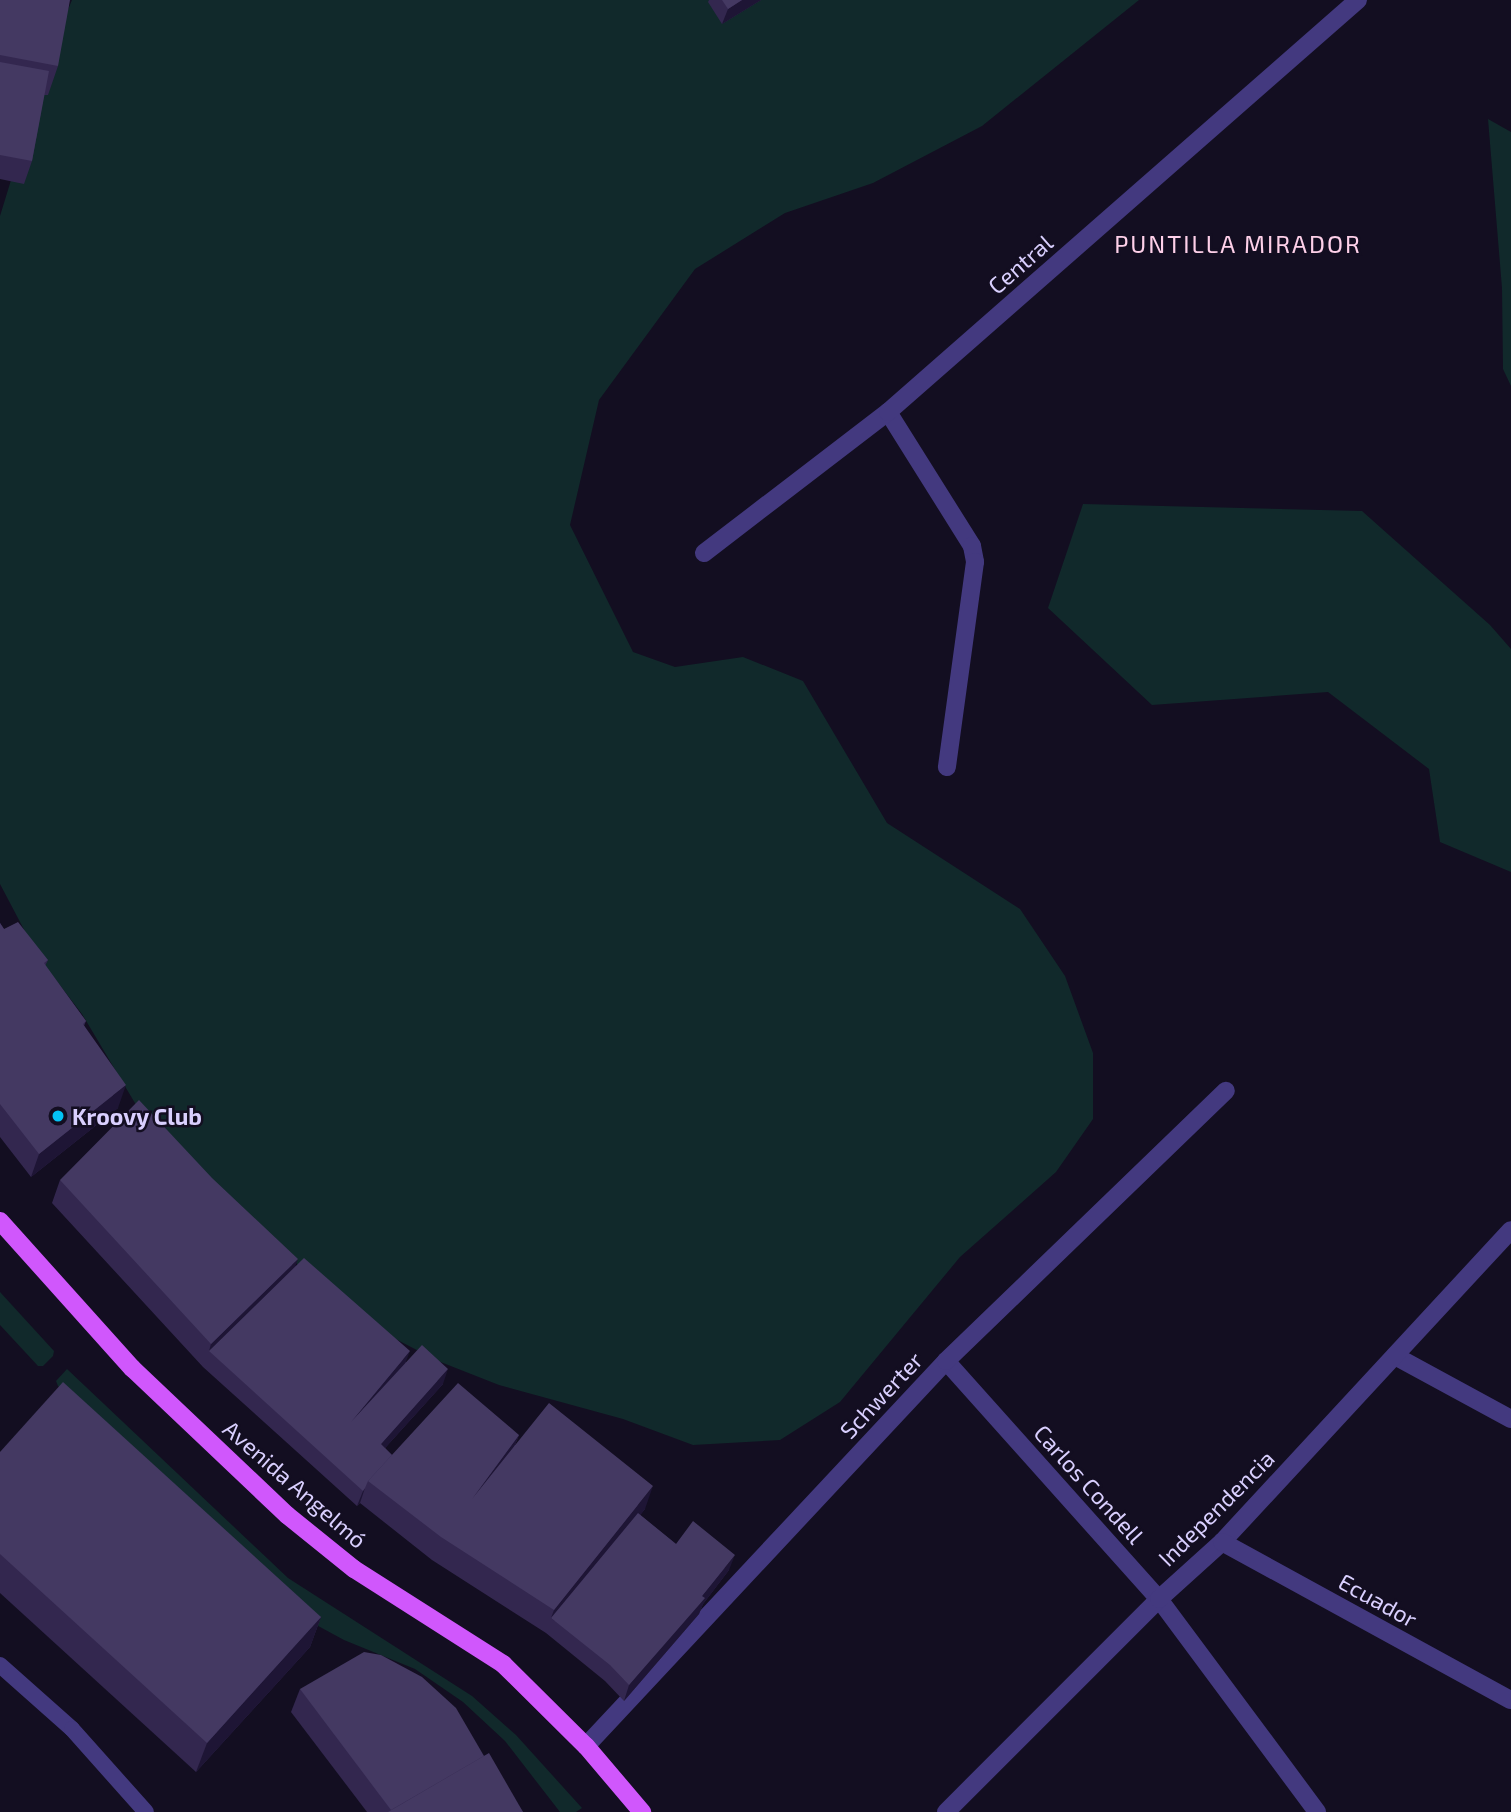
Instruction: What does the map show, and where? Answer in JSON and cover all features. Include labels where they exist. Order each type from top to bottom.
[{"type":"main road","name":"Avenida Angelmó","points":[[0,1221],[132,1368],[287,1515],[354,1569],[503,1664],[586,1746],[642,1812]]},
{"type":"street","name":"Central","points":[[704,552],[888,412],[1358,0]]},
{"type":"street","points":[[888,412],[972,547],[975,562],[947,766]]},
{"type":"street","name":"Schwerter","points":[[586,1746],[946,1362],[1226,1091]]},
{"type":"street","name":"Independencia","points":[[946,1812],[1159,1599],[1222,1542],[1511,1230]]},
{"type":"street","points":[[1395,1356],[1511,1419]]},
{"type":"street","name":"Carlos Condell","points":[[946,1362],[1159,1599],[1317,1812]]},
{"type":"street","name":"Ecuador","points":[[1222,1542],[1511,1700]]},
{"type":"lane","points":[[0,1665],[72,1728],[146,1812]]},
{"type":"green space","points":[[72,0],[1139,0],[982,126],[873,183],[785,213],[695,269],[599,400],[570,525],[633,652],[675,667],[743,657],[803,681],[887,823],[1020,909],[1065,976],[1093,1053],[1093,1119],[1056,1172],[960,1257],[840,1402],[780,1440],[693,1445],[623,1419],[499,1385],[438,1361],[384,1333],[323,1288],[148,1125],[82,1014],[39,958],[0,884],[0,216],[50,53]]},
{"type":"green space","points":[[1488,119],[1511,132],[1511,386],[1503,369],[1502,288]]},
{"type":"green space","points":[[1083,504],[1362,511],[1490,625],[1511,649],[1511,872],[1440,842],[1429,769],[1328,692],[1152,705],[1048,608]]},
{"type":"green space","points":[[0,1292],[54,1351],[53,1356],[43,1366],[38,1366],[0,1325]]},
{"type":"green space","points":[[67,1369],[288,1578],[472,1696],[516,1735],[582,1808],[576,1812],[560,1812],[505,1741],[463,1702],[415,1669],[344,1640],[309,1621],[58,1386],[56,1381]]},
{"type":"building","points":[[0,0],[70,0],[58,66],[0,55]]},
{"type":"building","points":[[722,0],[742,0],[728,9]]},
{"type":"building","points":[[0,62],[49,71],[32,161],[0,155]]},
{"type":"building","points":[[18,922],[48,960],[44,963],[86,1021],[83,1024],[126,1085],[39,1154],[0,1104],[0,923],[4,929]]},
{"type":"building","points":[[139,1100],[212,1178],[298,1259],[211,1344],[60,1180]]},
{"type":"building","points":[[304,1258],[410,1351],[351,1422],[422,1345],[448,1369],[381,1444],[392,1455],[368,1481],[363,1491],[209,1351]]},
{"type":"building","points":[[63,1382],[321,1617],[207,1743],[0,1554],[0,1452]]},
{"type":"building","points":[[458,1383],[519,1435],[472,1499],[549,1403],[653,1486],[554,1610],[441,1537],[368,1481]]},
{"type":"building","points":[[638,1513],[676,1544],[693,1521],[735,1555],[702,1596],[705,1598],[629,1685],[610,1665],[551,1618]]},
{"type":"building","points":[[364,1652],[381,1655],[422,1677],[456,1708],[484,1756],[391,1810],[300,1689]]},
{"type":"building","points":[[489,1753],[523,1812],[388,1812]]},
{"type":"place","name":"Kroovy Club","points":[[58,1116]]},
{"type":"district","name":"PUNTILLA MIRADOR","points":[[1238,244]]}]
